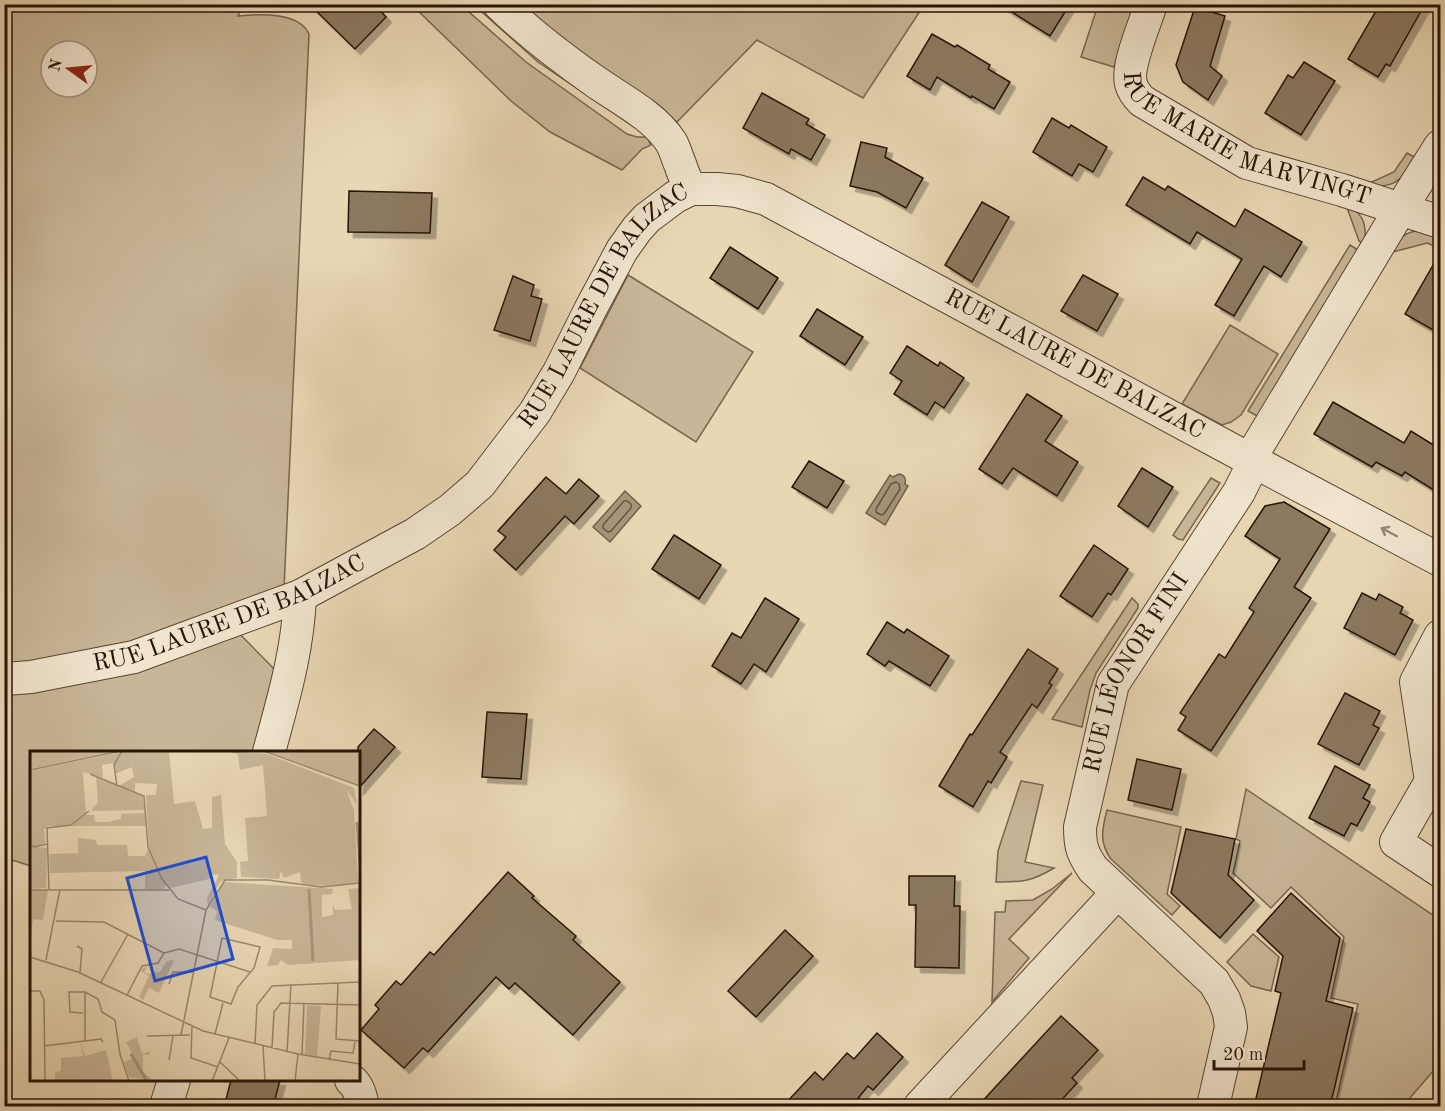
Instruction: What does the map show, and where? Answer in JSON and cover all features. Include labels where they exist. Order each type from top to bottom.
[{"type":"street","points":[[500,4],[542,41],[595,82],[636,109],[661,130],[673,144],[691,189]]},
{"type":"street","name":"RUE MARIE MARVINGT","points":[[1151,4],[1131,63],[1130,76],[1133,90],[1142,101],[1247,163],[1342,189],[1440,222]]},
{"type":"street","name":"RUE LÉONOR FINI","points":[[1213,1107],[1231,1028],[1224,999],[1214,982],[1093,869],[1083,854],[1080,843],[1080,827],[1113,684],[1239,492],[1257,447],[1440,146]]},
{"type":"street","name":"RUE LAURE DE BALZAC","points":[[4,679],[31,677],[135,657],[300,596],[415,534],[450,510],[480,483],[535,412],[559,372],[622,250],[637,229],[660,207],[675,196],[691,189],[737,191],[766,199],[1440,560]]},
{"type":"street","points":[[270,751],[293,660],[300,596]]},
{"type":"street","points":[[1440,636],[1416,682],[1431,781],[1396,842],[1440,871]]},
{"type":"street","points":[[920,1107],[1117,893]]},
{"type":"street","points":[[166,1107],[174,1081]]},
{"type":"street","points":[[352,1081],[362,1100],[362,1107]]},
{"type":"shaded area","points":[[5,5],[243,5],[238,16],[287,18],[296,21],[309,34],[284,589],[163,638],[5,671]]},
{"type":"shaded area","points":[[412,5],[461,5],[526,62],[627,134],[647,137],[651,145],[642,149],[622,170],[550,132],[511,101]]},
{"type":"shaded area","points":[[474,5],[482,5],[530,47],[643,127],[634,127],[538,62]]},
{"type":"shaded area","points":[[519,5],[924,5],[863,98],[757,40],[677,122],[580,56]]},
{"type":"shaded area","points":[[1098,5],[1135,5],[1114,67],[1081,57]]},
{"type":"shaded area","points":[[1407,153],[1418,159],[1396,182],[1384,186],[1365,185],[1394,172]]},
{"type":"shaded area","points":[[1345,202],[1362,219],[1365,230],[1364,244],[1359,241]]},
{"type":"shaded area","points":[[1422,230],[1440,235],[1434,246],[1427,243],[1389,253],[1402,237],[1410,232]]},
{"type":"shaded area","points":[[1350,245],[1361,252],[1259,417],[1248,411]]},
{"type":"shaded area","points":[[628,275],[753,352],[696,442],[580,368]]},
{"type":"shaded area","points":[[1230,325],[1278,354],[1241,415],[1222,425],[1182,404]]},
{"type":"shaded area","points":[[1211,478],[1220,483],[1183,540],[1178,539],[1173,535]]},
{"type":"shaded area","points":[[1132,598],[1138,604],[1138,608],[1096,673],[1082,727],[1052,719]]},
{"type":"shaded area","points":[[234,628],[277,672],[255,751],[30,751],[30,866],[5,858],[4,692]]},
{"type":"shaded area","points":[[1021,781],[1043,785],[1025,862],[1054,868],[1026,880],[996,882],[998,851]]},
{"type":"shaded area","points":[[1246,789],[1440,920],[1440,1063],[1403,1106],[1335,1106],[1358,1004],[1331,998],[1344,937],[1291,887],[1271,908],[1233,873],[1240,841],[1236,839]]},
{"type":"shaded area","points":[[1107,810],[1181,827],[1167,894],[1180,906],[1172,915],[1107,853],[1103,836]]},
{"type":"shaded area","points":[[1072,873],[1009,939],[1029,958],[992,1002],[995,912],[1005,912],[1006,901],[1033,900]]},
{"type":"shaded area","points":[[1253,934],[1279,957],[1271,991],[1251,986],[1227,962]]},
{"type":"water","points":[[899,474],[904,476],[905,484],[908,486],[885,525],[866,513],[890,475],[893,477]]},
{"type":"water","points":[[625,491],[641,506],[610,542],[593,527]]},
{"type":"building","points":[[309,4],[374,4],[386,17],[355,49]]},
{"type":"building","points":[[999,4],[1070,4],[1050,36]]},
{"type":"building","points":[[1380,4],[1425,4],[1390,66],[1386,64],[1378,77],[1348,59]]},
{"type":"building","points":[[1195,7],[1225,16],[1210,66],[1222,76],[1208,100],[1183,82],[1176,65]]},
{"type":"building","points":[[932,34],[955,47],[957,45],[990,65],[988,69],[1010,82],[994,109],[937,77],[930,90],[907,76]]},
{"type":"building","points":[[1304,62],[1335,81],[1301,135],[1265,113],[1288,75],[1293,78]]},
{"type":"building","points":[[762,93],[809,119],[806,124],[825,135],[811,160],[791,149],[789,154],[743,128]]},
{"type":"building","points":[[1052,118],[1069,128],[1071,125],[1107,147],[1093,172],[1079,164],[1072,176],[1033,152]]},
{"type":"building","points":[[861,142],[887,148],[885,157],[923,178],[906,208],[877,192],[850,186]]},
{"type":"building","points":[[1143,177],[1165,190],[1168,186],[1235,227],[1245,209],[1302,242],[1281,277],[1264,266],[1234,316],[1215,305],[1242,259],[1197,232],[1190,244],[1126,205]]},
{"type":"building","points":[[349,191],[432,193],[430,233],[348,232]]},
{"type":"building","points":[[982,202],[1009,217],[972,282],[945,265]]},
{"type":"building","points":[[730,247],[778,278],[758,309],[710,278]]},
{"type":"building","points":[[1440,253],[1440,334],[1405,314]]},
{"type":"building","points":[[1083,275],[1118,294],[1097,331],[1061,311]]},
{"type":"building","points":[[513,276],[534,285],[531,296],[542,299],[530,341],[494,330]]},
{"type":"building","points":[[817,309],[863,337],[845,365],[800,336]]},
{"type":"building","points":[[907,346],[938,366],[940,362],[964,378],[944,408],[935,402],[927,415],[894,394],[902,381],[890,373]]},
{"type":"building","points":[[1027,394],[1062,416],[1045,441],[1078,462],[1057,496],[1013,468],[1002,484],[979,469]]},
{"type":"building","points":[[1333,402],[1404,443],[1411,431],[1440,449],[1440,494],[1405,472],[1402,476],[1376,462],[1372,467],[1314,434]]},
{"type":"building","points":[[809,461],[844,481],[827,508],[792,487]]},
{"type":"building","points":[[1142,468],[1173,487],[1148,527],[1118,506]]},
{"type":"building","points":[[546,477],[566,494],[579,479],[599,496],[574,524],[565,516],[516,570],[494,550],[506,537],[498,531]]},
{"type":"building","points":[[1284,502],[1330,529],[1294,587],[1311,598],[1211,751],[1178,730],[1186,717],[1180,713],[1219,654],[1225,658],[1254,612],[1249,608],[1280,559],[1245,536],[1265,506]]},
{"type":"building","points":[[674,535],[721,565],[699,599],[652,569]]},
{"type":"building","points":[[1094,545],[1128,569],[1111,595],[1108,593],[1092,617],[1060,596]]},
{"type":"building","points":[[1362,593],[1376,600],[1379,594],[1403,607],[1400,613],[1413,620],[1395,655],[1344,628]]},
{"type":"building","points":[[765,598],[799,619],[766,672],[754,664],[741,684],[712,666],[732,633],[741,638]]},
{"type":"building","points":[[887,622],[904,633],[907,629],[949,656],[930,686],[889,661],[885,666],[867,654]]},
{"type":"building","points":[[1028,649],[1058,669],[1049,683],[1052,685],[1037,708],[1032,704],[1000,752],[1007,757],[991,783],[988,781],[973,807],[939,786],[970,734],[972,735]]},
{"type":"building","points":[[1345,693],[1380,711],[1373,725],[1379,728],[1359,765],[1318,744]]},
{"type":"building","points":[[487,712],[527,714],[521,779],[482,777]]},
{"type":"building","points":[[374,729],[395,747],[360,787],[360,751],[358,747]]},
{"type":"building","points":[[1137,759],[1181,769],[1172,810],[1128,800]]},
{"type":"building","points":[[1335,766],[1370,785],[1363,798],[1370,802],[1357,826],[1351,823],[1344,836],[1309,818]]},
{"type":"building","points":[[1186,829],[1235,839],[1228,875],[1254,900],[1220,938],[1171,893]]},
{"type":"building","points":[[508,872],[534,896],[532,898],[576,936],[573,940],[620,982],[573,1035],[515,983],[509,989],[496,977],[428,1052],[423,1048],[404,1068],[361,1030],[379,1009],[375,1005],[396,981],[401,985],[430,952],[434,955]]},
{"type":"building","points":[[909,876],[955,876],[954,906],[960,906],[959,968],[915,967],[916,905],[909,905]]},
{"type":"building","points":[[1291,893],[1340,938],[1326,1001],[1353,1008],[1330,1107],[1254,1107],[1281,993],[1275,991],[1283,956],[1257,931]]},
{"type":"building","points":[[785,930],[813,956],[756,1017],[728,991]]},
{"type":"building","points":[[1061,1016],[1098,1050],[1072,1078],[1077,1083],[1055,1107],[977,1107]]},
{"type":"building","points":[[877,1033],[903,1057],[873,1090],[868,1086],[851,1107],[782,1107],[815,1072],[823,1080],[847,1053],[854,1059]]},
{"type":"building","points":[[231,1081],[280,1081],[273,1107],[224,1107]]}]
